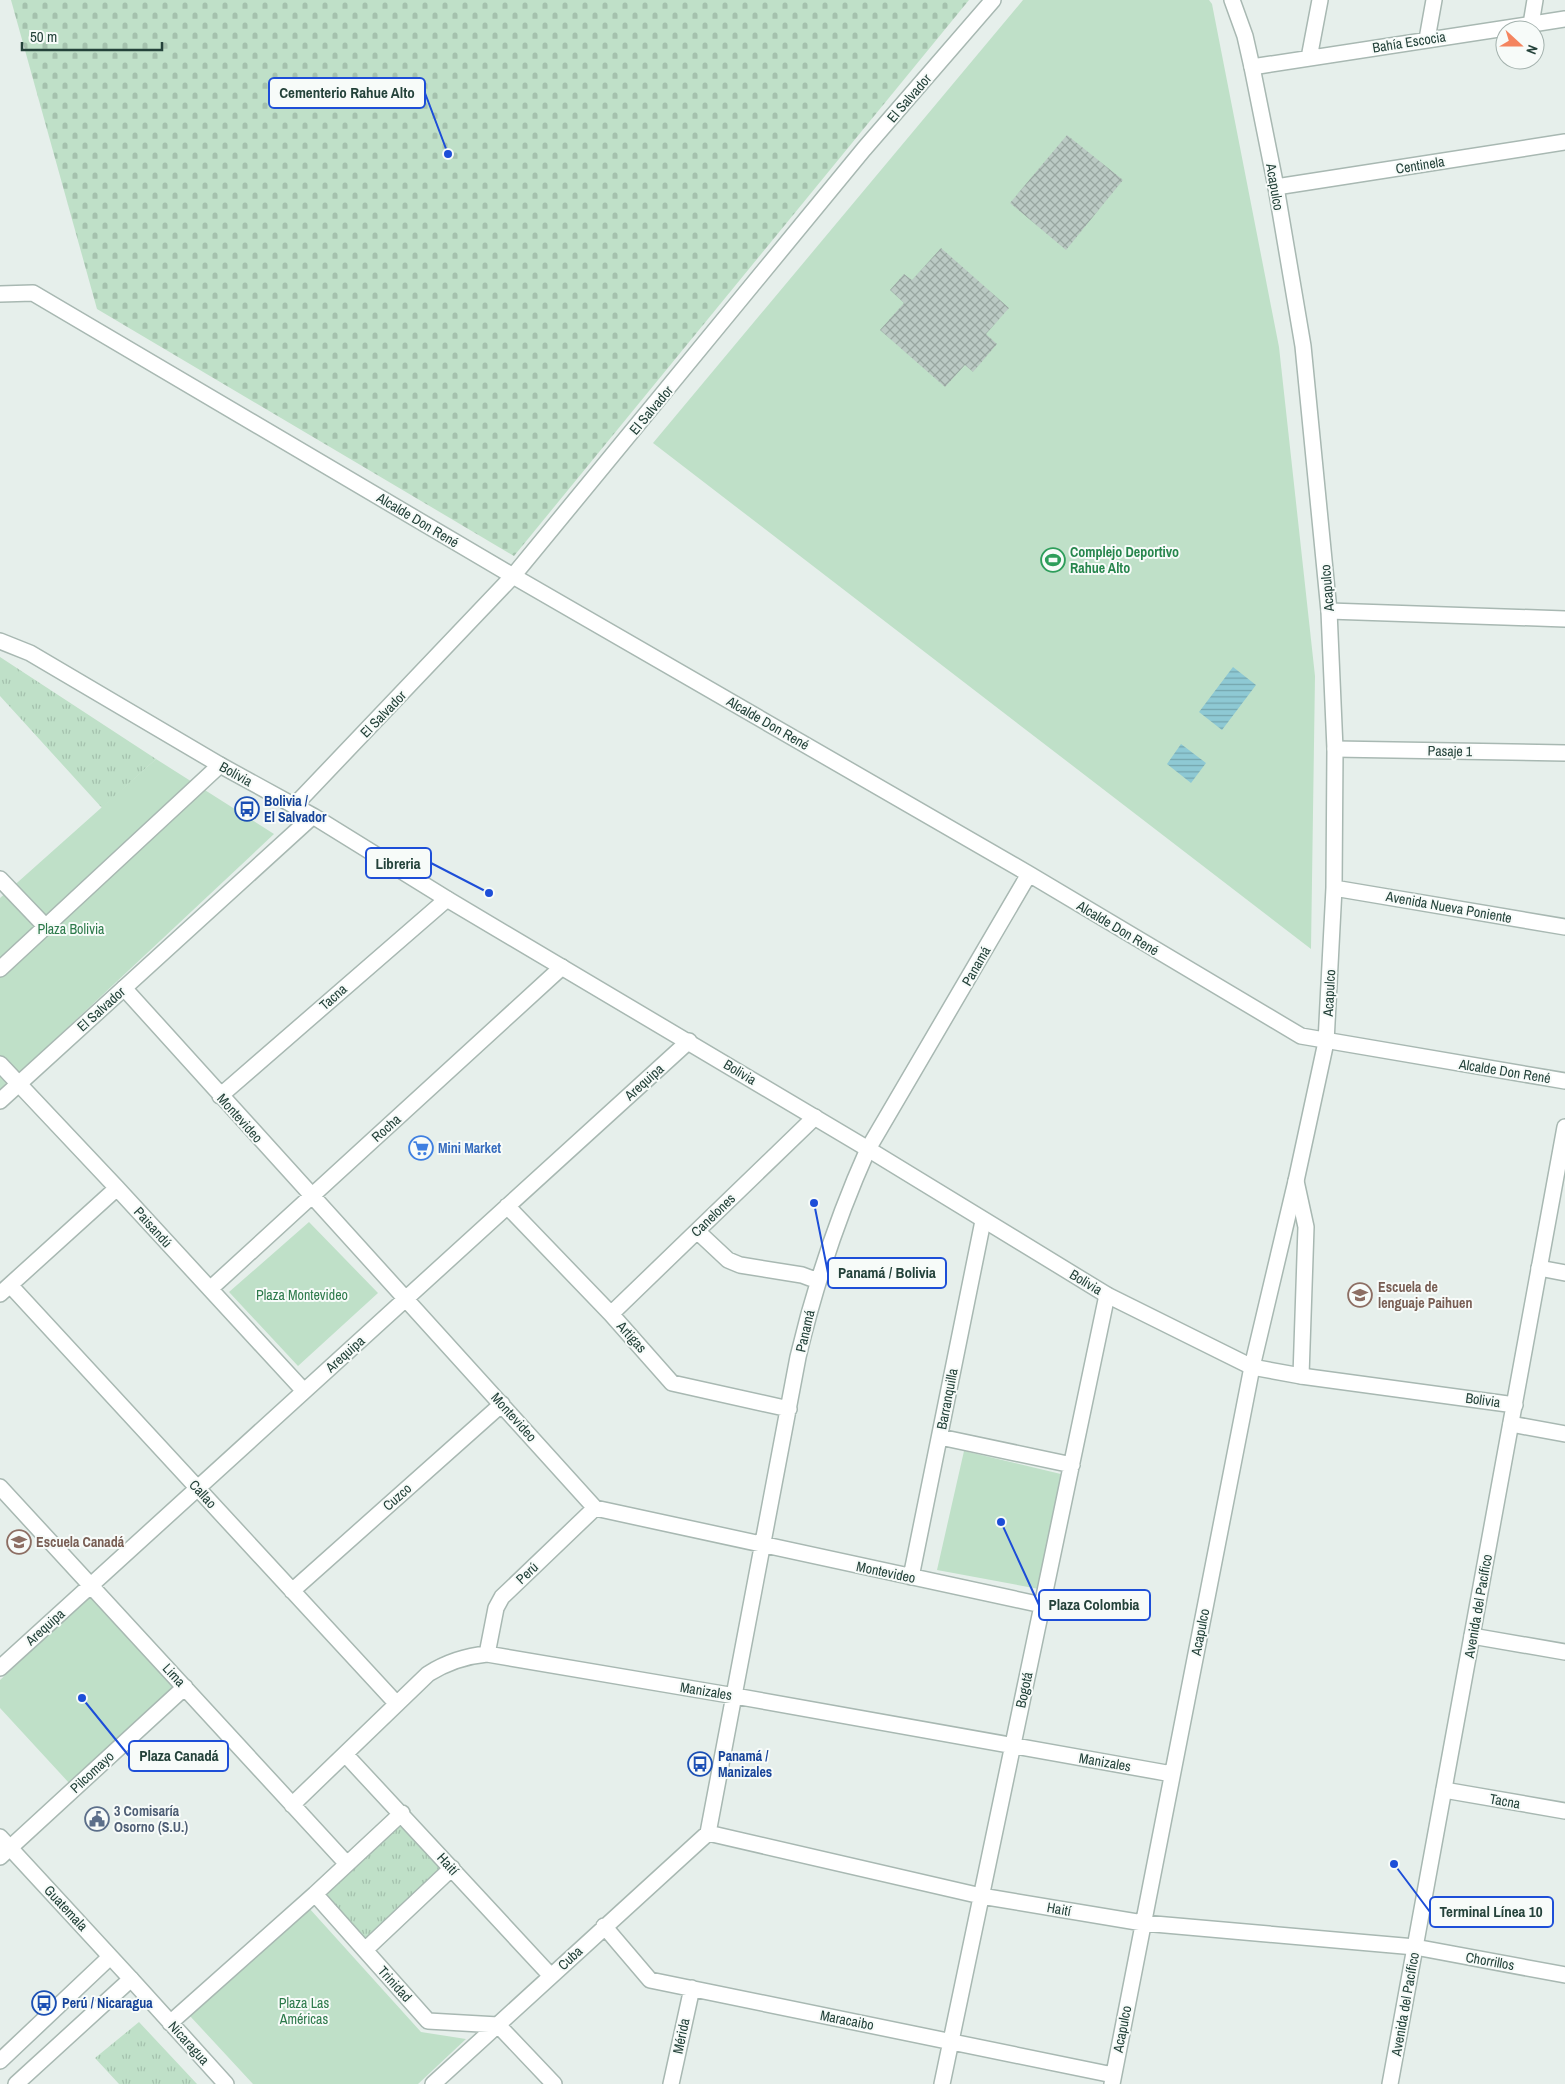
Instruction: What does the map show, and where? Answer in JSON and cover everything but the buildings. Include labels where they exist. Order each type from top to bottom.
[{"type":"street","name":"El Salvador","points":[[294,806],[514,576],[864,149],[992,0]]},
{"type":"street","name":"Acapulco","points":[[1112,2080],[1252,1367],[1296,1181],[1326,1042],[1334,888],[1335,749],[1329,611],[1302,346],[1276,187],[1252,67],[1245,36],[1232,0]]},
{"type":"street","points":[[1309,58],[1320,0]]},
{"type":"street","points":[[1427,39],[1434,0]]},
{"type":"street","points":[[1532,20],[1536,0]]},
{"type":"street","name":"Bahía Escocia","points":[[1545,22],[1565,19]]},
{"type":"street","name":"Bahía Escocia","points":[[1252,67],[1495,29]]},
{"type":"street","name":"Centinela","points":[[1276,187],[1565,142]]},
{"type":"street","name":"Alcalde Don René","points":[[0,294],[33,292],[514,576],[1029,874],[1300,1036],[1326,1042],[1565,1081]]},
{"type":"street","points":[[1329,611],[1565,619]]},
{"type":"street","name":"Bolivia","points":[[0,642],[30,653],[220,765],[312,816],[447,899],[690,1041],[1107,1295],[1252,1367],[1301,1376],[1514,1404]]},
{"type":"street","name":"Pasaje 1","points":[[1335,749],[1565,753]]},
{"type":"street","points":[[0,969],[220,765]]},
{"type":"street","name":"El Salvador","points":[[0,1101],[312,816]]},
{"type":"street","name":"Panamá","points":[[708,1832],[800,1349],[818,1281],[838,1220],[868,1149],[1029,874]]},
{"type":"street","points":[[0,879],[46,927]]},
{"type":"street","name":"Avenida Nueva Poniente","points":[[1334,888],[1565,927]]},
{"type":"street","name":"Tacna","points":[[220,1096],[447,899]]},
{"type":"street","name":"Rocha","points":[[210,1289],[562,967]]},
{"type":"street","name":"Montevideo","points":[[124,988],[595,1508],[1042,1605]]},
{"type":"street","name":"Arequipa","points":[[0,1668],[690,1041]]},
{"type":"street","name":"Paisandú","points":[[0,1064],[304,1391]]},
{"type":"street","name":"Canelones","points":[[611,1314],[815,1117]]},
{"type":"street","name":"Avenida del Pacífico","points":[[1390,2084],[1565,1127]]},
{"type":"street","name":"Acapulco","points":[[1296,1181],[1306,1227],[1301,1376]]},
{"type":"street","points":[[5,1290],[117,1188]]},
{"type":"street","name":"Artigas","points":[[507,1206],[611,1314],[672,1383],[789,1409]]},
{"type":"street","name":"Barranquilla","points":[[911,1578],[984,1221]]},
{"type":"street","points":[[697,1231],[728,1260],[740,1265],[802,1275],[818,1281]]},
{"type":"street","points":[[1539,1268],[1565,1273]]},
{"type":"street","name":"Callao","points":[[5,1290],[197,1488],[396,1704]]},
{"type":"street","name":"Bogotá","points":[[942,2084],[1107,1295]]},
{"type":"street","name":"Cuzco","points":[[292,1591],[502,1404]]},
{"type":"street","points":[[1511,1424],[1565,1434]]},
{"type":"street","points":[[940,1437],[1072,1465]]},
{"type":"street","name":"Lima","points":[[0,1487],[347,1864]]},
{"type":"street","name":"Perú","points":[[487,1654],[496,1608],[502,1596],[595,1508]]},
{"type":"street","points":[[1472,1636],[1565,1652]]},
{"type":"street","name":"Manizales","points":[[292,1805],[417,1683],[440,1666],[470,1656],[487,1654],[1172,1774]]},
{"type":"street","name":"Pilcomayo","points":[[3,1847],[185,1687]]},
{"type":"street","name":"Haití","points":[[345,1754],[402,1813],[551,1976]]},
{"type":"street","name":"Tacna","points":[[1444,1790],[1565,1811]]},
{"type":"street","points":[[170,2023],[315,1894],[402,1813]]},
{"type":"street","name":"Haití","points":[[708,1832],[981,1896],[1143,1924],[1416,1947]]},
{"type":"street","name":"Cuba","points":[[433,2084],[708,1832]]},
{"type":"street","name":"Guatemala","points":[[3,1847],[131,1980]]},
{"type":"street","points":[[365,1950],[452,1868]]},
{"type":"street","name":"Trinidad","points":[[315,1894],[428,2021],[498,2025]]},
{"type":"street","name":"Maracaibo","points":[[604,1926],[650,1980],[951,2040],[1112,2080]]},
{"type":"street","name":"Chorrillos","points":[[1416,1947],[1565,1975]]},
{"type":"street","points":[[0,2061],[110,1957]]},
{"type":"street","points":[[16,2084],[131,1980]]},
{"type":"street","name":"Nicaragua","points":[[131,1980],[226,2084]]},
{"type":"street","name":"Mérida","points":[[671,2084],[692,1988]]},
{"type":"street","points":[[498,2025],[554,2084]]},
{"type":"green space","points":[[11,0],[969,0],[514,556],[97,309]]},
{"type":"green space","name":"Complejo Deportivo Rahue Alto","points":[[1023,0],[1209,0],[1212,4],[1279,347],[1315,676],[1311,949],[653,443]]},
{"type":"green space","points":[[0,657],[156,759],[102,808],[0,696]]},
{"type":"green space","name":"Plaza Bolivia","points":[[156,759],[274,834],[0,1091],[0,898]]},
{"type":"green space","name":"Plaza Montevideo","points":[[309,1222],[378,1293],[298,1366],[229,1292]]},
{"type":"green space","points":[[964,1451],[1065,1475],[1039,1589],[937,1570]]},
{"type":"green space","points":[[90,1597],[174,1688],[70,1784],[0,1708],[0,1680]]},
{"type":"green space","points":[[401,1821],[444,1867],[367,1942],[323,1894]]},
{"type":"green space","name":"Plaza Las Américas","points":[[309,1908],[421,2032],[466,2039],[418,2084],[253,2084],[190,2016]]},
{"type":"green space","points":[[139,2022],[197,2084],[119,2084],[95,2058]]},
{"type":"water","points":[[1233,667],[1256,685],[1222,730],[1199,712]]},
{"type":"water","points":[[1181,744],[1206,763],[1191,783],[1167,764]]},
{"type":"place","name":"Cementerio Rahue Alto","points":[[448,154]]},
{"type":"place","name":"Complejo Deportivo Rahue Alto","points":[[1053,560]]},
{"type":"place","name":"Bolivia / El Salvador","points":[[247,809]]},
{"type":"place","name":"Libreria","points":[[489,893]]},
{"type":"place","name":"Mini Market","points":[[421,1148]]},
{"type":"place","name":"Panamá / Bolivia","points":[[814,1203]]},
{"type":"place","name":"Escuela de lenguaje Paihuen","points":[[1360,1295]]},
{"type":"place","name":"Plaza Colombia","points":[[1001,1522]]},
{"type":"place","name":"Escuela Canadá","points":[[19,1542]]},
{"type":"place","name":"Plaza Canadá","points":[[82,1698]]},
{"type":"place","name":"Panamá / Manizales","points":[[700,1764]]},
{"type":"place","name":"3 Comisaría Osorno (S.U.)","points":[[97,1819]]},
{"type":"place","name":"Terminal Línea 10","points":[[1394,1864]]},
{"type":"place","name":"Perú / Nicaragua","points":[[44,2003]]}]
